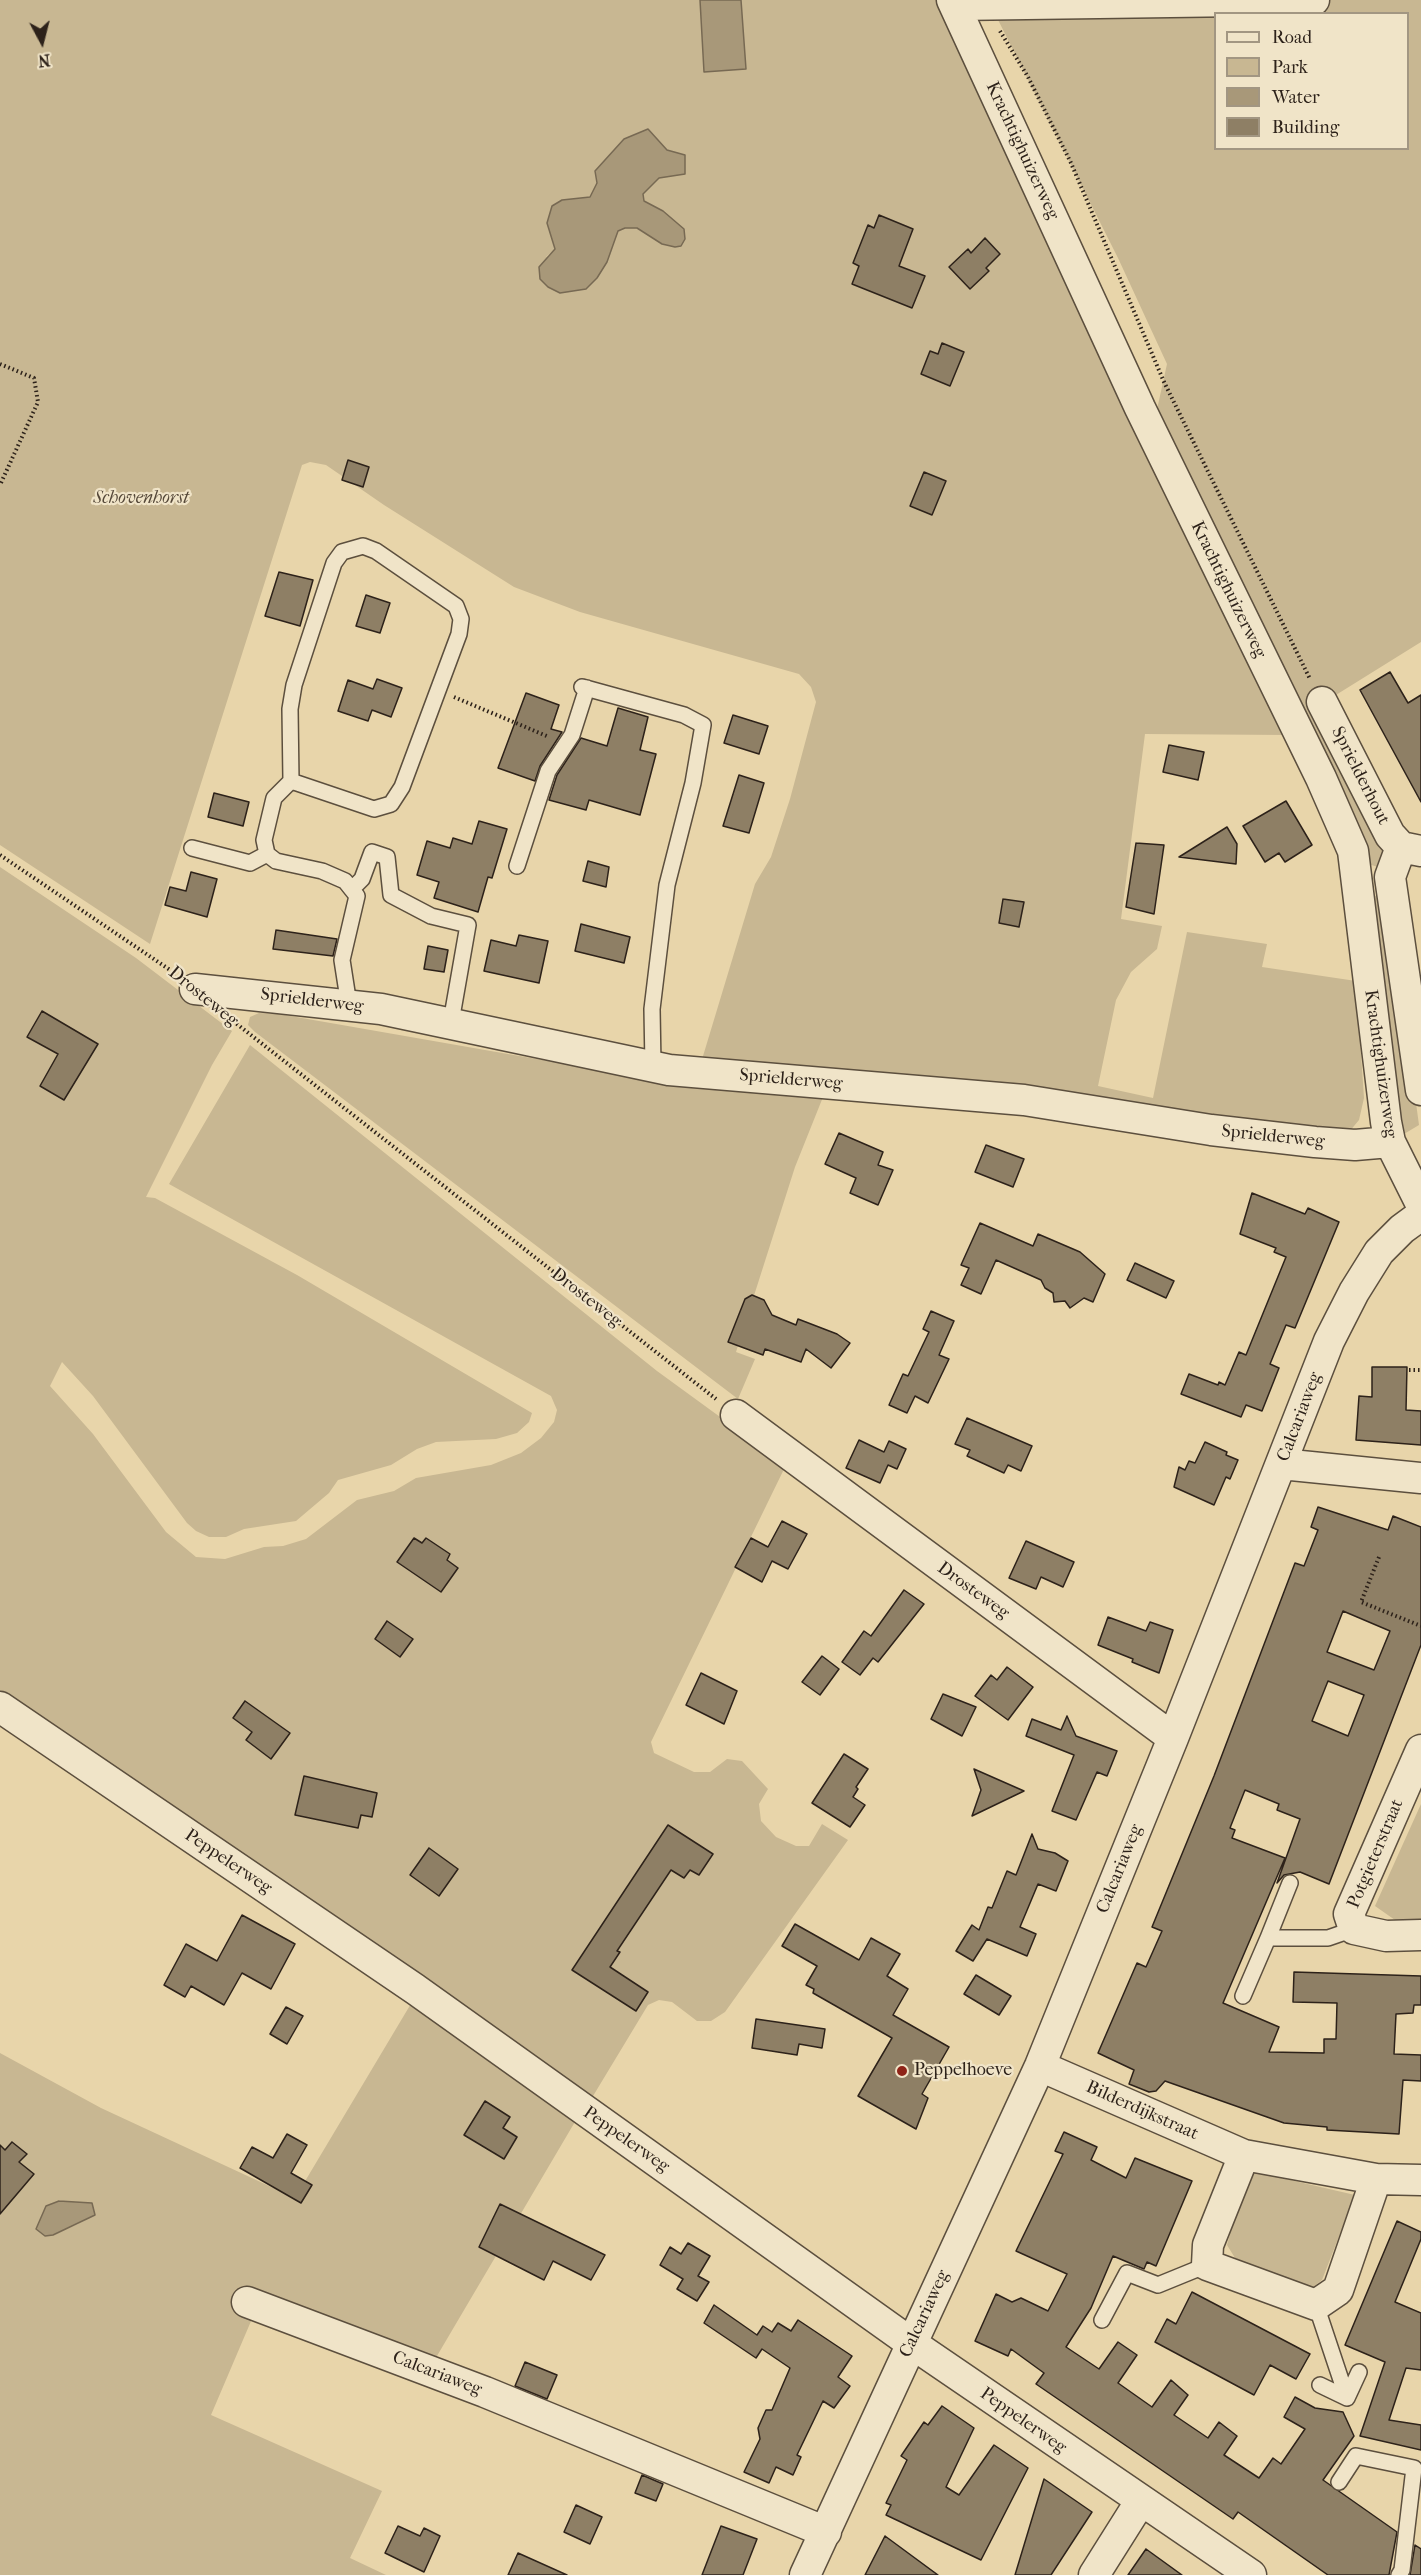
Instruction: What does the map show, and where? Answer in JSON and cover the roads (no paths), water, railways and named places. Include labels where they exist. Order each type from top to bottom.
[{"type":"street","points":[[963,3],[1314,0]]},
{"type":"street","name":"Krachtighuizerweg","points":[[963,3],[1145,419],[1353,850],[1378,1077],[1390,1142],[1421,1204]]},
{"type":"street","name":"Sprielderhout","points":[[1322,702],[1390,835],[1411,849],[1390,877],[1421,1090]]},
{"type":"street","points":[[1357,882],[1390,877]]},
{"type":"street","name":"Sprielderweg","points":[[195,989],[349,1005],[451,1022],[653,1066],[1024,1100],[1211,1130],[1315,1142],[1355,1145],[1390,1142]]},
{"type":"street","name":"Calcariaweg","points":[[805,2575],[1040,2066],[1173,1738],[1329,1341],[1354,1292],[1379,1252],[1402,1229],[1421,1215]]},
{"type":"street","name":"Drosteweg","points":[[736,1415],[1173,1738]]},
{"type":"street","points":[[1281,1464],[1421,1478]]},
{"type":"street","name":"Peppelerweg","points":[[0,1707],[416,1989],[911,2343],[1140,2502],[1251,2575]]},
{"type":"street","name":"Potgieterstraat","points":[[1421,1750],[1349,1914],[1354,1929],[1386,1936],[1421,1935]]},
{"type":"street","name":"Bilderdijkstraat","points":[[1040,2066],[1244,2155],[1376,2179],[1421,2180]]},
{"type":"street","points":[[1244,2155],[1208,2245],[1207,2265],[1316,2305],[1338,2290],[1376,2179]]},
{"type":"street","name":"Calcariaweg","points":[[247,2302],[485,2392],[826,2532]]},
{"type":"street","points":[[1094,2575],[1140,2502]]},
{"type":"lane","points":[[291,781],[374,809],[391,804],[402,788],[459,634],[461,619],[456,606],[376,551],[363,546],[342,552],[334,563],[294,686],[290,709],[291,781],[274,798],[264,840],[267,854],[276,861],[322,871],[345,881],[357,896],[342,960],[349,1005]]},
{"type":"lane","points":[[517,866],[549,771],[566,745],[584,688],[684,715],[703,725],[693,783],[667,885],[653,999],[653,1066]]},
{"type":"lane","points":[[192,848],[250,863],[267,854]]},
{"type":"lane","points":[[352,889],[363,879],[372,852],[387,857],[392,895],[431,916],[468,925],[451,1022]]},
{"type":"lane","points":[[1243,1996],[1290,1883]]},
{"type":"lane","points":[[1268,1938],[1328,1938],[1354,1929]]},
{"type":"lane","points":[[1102,2320],[1127,2272],[1158,2285],[1207,2265]]},
{"type":"lane","points":[[1316,2305],[1347,2398]]},
{"type":"lane","points":[[1347,2398],[1359,2372]]},
{"type":"lane","points":[[1320,2385],[1347,2398]]},
{"type":"lane","points":[[1340,2482],[1356,2456],[1414,2468],[1402,2570],[1399,2575]]},
{"type":"water","points":[[700,0],[741,0],[746,69],[704,72]]},
{"type":"water","points":[[648,129],[667,150],[685,155],[685,174],[659,178],[643,194],[644,201],[663,211],[684,229],[685,239],[681,246],[662,244],[637,228],[625,228],[618,231],[607,262],[597,278],[586,289],[560,293],[548,287],[540,279],[539,267],[555,249],[547,223],[552,206],[562,200],[590,197],[597,183],[595,171],[624,139]]},
{"type":"water","points":[[59,2201],[92,2203],[95,2215],[53,2235],[45,2236],[36,2229],[46,2206]]},
{"type":"place","name":"Peppelhoeve","points":[[902,2071]]},
{"type":"park label","name":"Schovenhorst","points":[[141,499]]}]
